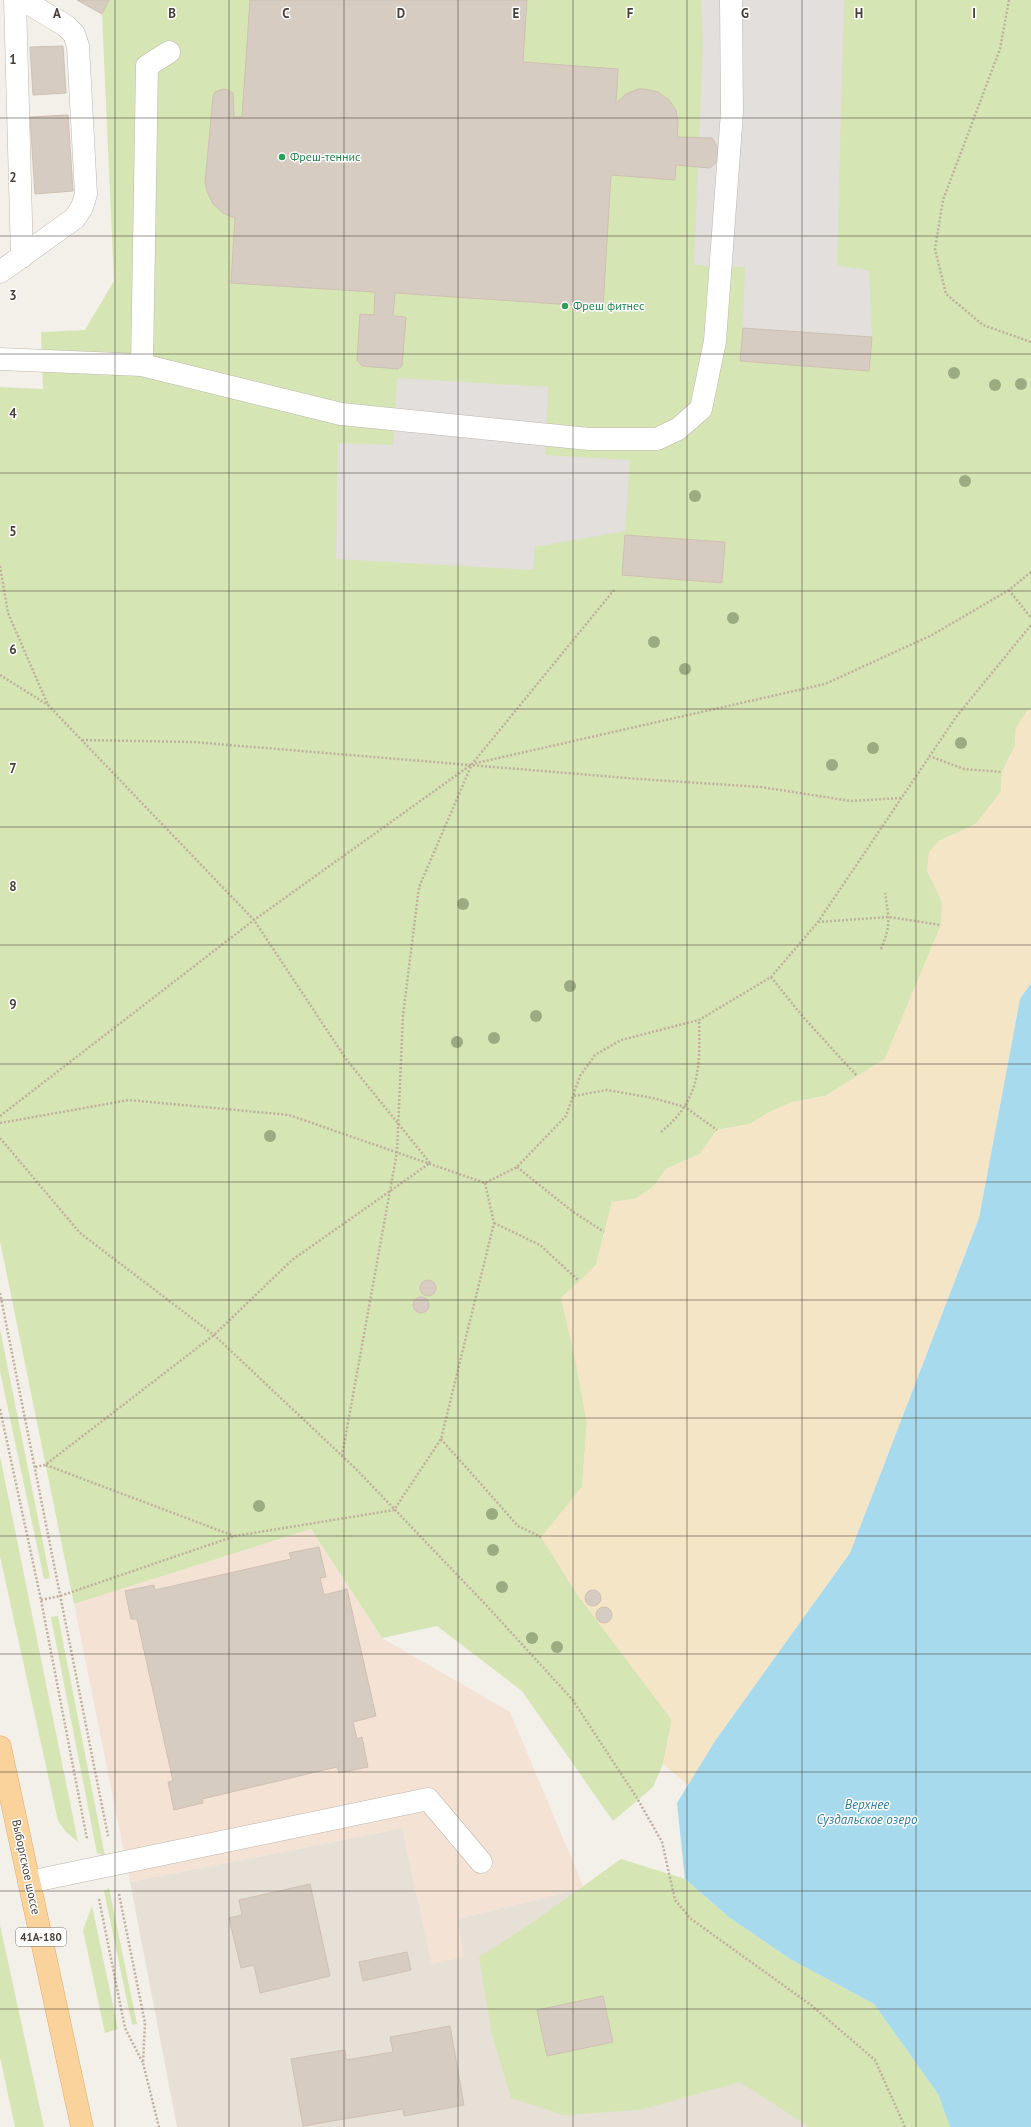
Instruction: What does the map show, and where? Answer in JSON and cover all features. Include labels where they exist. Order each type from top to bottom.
[{"type":"main road","name":"Выборгское шоссе","points":[[0,1747],[82,2127]]},
{"type":"lane","points":[[15,0],[22,257]]},
{"type":"lane","points":[[0,272],[75,218],[82,207],[86,194],[78,46],[74,34],[66,26],[23,0]]},
{"type":"lane","points":[[0,359],[142,365],[341,414],[588,439],[657,439],[678,429],[701,409],[715,341],[732,112],[731,0]]},
{"type":"lane","points":[[142,365],[147,66],[169,52]]},
{"type":"lane","points":[[29,1882],[428,1799],[481,1862]]},
{"type":"path","points":[[1009,0],[1000,49],[943,200],[935,249],[946,294],[983,325],[1031,342]]},
{"type":"path","points":[[0,567],[8,613],[48,705]]},
{"type":"path","points":[[472,764],[825,684],[932,635],[1009,590],[1031,572]]},
{"type":"path","points":[[0,1116],[254,920],[472,764],[614,590]]},
{"type":"path","points":[[1009,590],[1031,618]]},
{"type":"path","points":[[0,1123],[129,1100],[289,1115],[485,1183],[517,1167],[566,1116],[580,1076],[595,1055],[621,1040],[700,1020],[771,977],[818,922],[956,717],[1031,625]]},
{"type":"path","points":[[0,674],[48,705],[254,920],[346,1059],[430,1163]]},
{"type":"path","points":[[81,740],[193,742],[472,764],[639,779],[761,787],[851,801],[901,798]]},
{"type":"path","points":[[929,756],[964,769],[1002,772]]},
{"type":"path","points":[[342,1456],[397,1152],[404,1015],[419,887],[472,764]]},
{"type":"path","points":[[881,949],[889,931],[889,917],[885,893]]},
{"type":"path","points":[[818,922],[889,917],[941,925]]},
{"type":"path","points":[[771,977],[804,1018],[857,1076]]},
{"type":"path","points":[[661,1132],[677,1119],[685,1107],[696,1084],[700,1060],[700,1020]]},
{"type":"path","points":[[573,1096],[607,1090],[653,1098],[685,1107],[717,1130]]},
{"type":"path","points":[[0,1138],[80,1233],[214,1335],[356,1469],[486,1605],[572,1699],[637,1798],[662,1842],[675,1900],[691,1919],[811,2005],[875,2060],[905,2127]]},
{"type":"path","points":[[35,1467],[45,1465],[214,1335],[292,1260],[430,1163]]},
{"type":"path","points":[[517,1167],[572,1211],[604,1232]]},
{"type":"path","points":[[41,1600],[60,1596],[235,1536],[394,1510],[441,1440],[494,1223],[485,1183]]},
{"type":"path","points":[[494,1223],[540,1245],[578,1281]]},
{"type":"path","points":[[0,1293],[60,1596],[103,1867],[124,2028],[143,2063],[159,2127]]},
{"type":"path","points":[[0,1409],[41,1600],[103,1867],[145,2023],[143,2063]]},
{"type":"path","points":[[441,1440],[518,1526],[541,1537]]},
{"type":"path","points":[[45,1465],[235,1536]]},
{"type":"shaded area","points":[[701,0],[844,0],[837,265],[869,271],[872,337],[743,328],[745,267],[694,265],[703,43]]},
{"type":"shaded area","points":[[397,378],[548,387],[545,455],[630,460],[625,531],[535,547],[533,570],[336,559],[338,443],[393,445]]},
{"type":"shaded area","points":[[311,1529],[382,1638],[510,1712],[584,1888],[458,1919],[464,1957],[432,1964],[402,1828],[130,1882],[74,1604]]},
{"type":"shaded area","points":[[402,1828],[432,1964],[458,1919],[584,1888],[841,2127],[177,2127],[130,1882]]},
{"type":"green space","points":[[77,0],[1031,0],[1031,709],[1028,710],[1016,728],[1015,746],[1002,772],[1001,791],[976,824],[939,841],[927,870],[943,903],[941,925],[885,1059],[825,1096],[792,1102],[766,1114],[750,1124],[717,1130],[700,1154],[666,1169],[653,1187],[635,1199],[612,1202],[596,1265],[587,1275],[577,1368],[587,1423],[582,1487],[542,1537],[575,1591],[672,1720],[663,1764],[653,1787],[613,1821],[522,1691],[437,1626],[382,1638],[311,1529],[74,1604],[0,1241],[0,387],[43,389],[41,332],[85,330],[114,281],[102,14]]},
{"type":"green space","points":[[0,1329],[50,1578],[44,1579],[0,1371]]},
{"type":"green space","points":[[0,1456],[78,1842],[66,1832],[58,1821],[0,1556]]},
{"type":"green space","points":[[58,1616],[105,1856],[97,1853],[51,1617]]},
{"type":"green space","points":[[621,1859],[685,1879],[730,1918],[790,1959],[874,2004],[938,2094],[950,2127],[809,2127],[740,2082],[640,2110],[564,2115],[511,2098],[492,2035],[479,1957],[533,1922]]},
{"type":"green space","points":[[109,1888],[137,2024],[132,2025],[104,1891]]},
{"type":"green space","points":[[92,1906],[118,2029],[105,2033],[83,1930]]},
{"type":"green space","points":[[0,1925],[44,2127],[15,2127],[0,2057]]},
{"type":"sand","points":[[1031,709],[1031,983],[1020,999],[979,1217],[850,1553],[715,1741],[688,1785],[663,1764],[672,1720],[575,1591],[541,1537],[582,1487],[587,1423],[577,1368],[561,1298],[596,1265],[612,1202],[635,1199],[653,1187],[666,1169],[700,1154],[717,1130],[750,1124],[766,1114],[792,1102],[825,1096],[885,1059],[941,925],[942,903],[927,870],[929,852],[939,841],[976,824],[1001,791],[1002,772],[1015,746],[1016,728],[1028,710]]},
{"type":"water","name":"Верхнее Суздальское озеро","points":[[1031,983],[1031,2127],[950,2127],[938,2094],[874,2004],[790,1959],[730,1918],[685,1879],[677,1803],[715,1741],[850,1553],[979,1218],[1020,999]]},
{"type":"building","points":[[77,0],[109,0],[102,14]]},
{"type":"building","points":[[250,0],[527,0],[523,62],[618,69],[616,103],[626,94],[638,89],[658,92],[669,100],[676,110],[678,122],[677,137],[712,138],[718,148],[717,162],[710,168],[676,165],[675,180],[611,175],[603,307],[395,293],[393,316],[406,317],[402,366],[398,369],[362,366],[357,360],[360,314],[374,315],[375,292],[231,283],[235,218],[223,213],[213,204],[205,183],[213,97],[215,92],[222,89],[233,93],[234,117],[242,117]]},
{"type":"building","points":[[63,46],[66,93],[33,95],[30,47]]},
{"type":"building","points":[[68,115],[73,191],[35,194],[30,117]]},
{"type":"building","points":[[743,328],[872,337],[869,371],[740,361]]},
{"type":"building","points":[[625,535],[725,542],[722,583],[622,575]]},
{"type":"building","points":[[428,1280],[435,1285],[436,1288],[431,1295],[428,1296],[421,1291],[420,1288],[425,1281]]},
{"type":"building","points":[[421,1297],[428,1302],[429,1305],[424,1312],[421,1313],[414,1308],[413,1305],[418,1298]]},
{"type":"building","points":[[319,1547],[326,1577],[320,1578],[324,1595],[347,1589],[376,1716],[353,1722],[357,1739],[362,1737],[368,1767],[339,1773],[337,1767],[202,1799],[203,1803],[174,1810],[168,1782],[173,1781],[137,1619],[131,1619],[125,1591],[154,1585],[155,1590],[291,1559],[289,1553]]},
{"type":"building","points":[[593,1590],[600,1595],[601,1598],[596,1605],[593,1606],[586,1601],[585,1598],[590,1591]]},
{"type":"building","points":[[604,1607],[611,1612],[612,1615],[607,1622],[604,1623],[597,1618],[596,1615],[601,1608]]},
{"type":"building","points":[[310,1884],[330,1976],[260,1993],[254,1965],[241,1968],[229,1918],[242,1915],[239,1900]]},
{"type":"building","points":[[407,1952],[411,1970],[363,1981],[359,1962]]},
{"type":"building","points":[[603,1996],[613,2042],[547,2056],[537,2010]]},
{"type":"building","points":[[450,2026],[464,2105],[404,2116],[403,2109],[303,2126],[291,2059],[345,2050],[346,2060],[393,2052],[390,2037]]},
{"type":"place","name":"Фреш-теннис","points":[[282,157]]},
{"type":"place","name":"Фреш фитнес","points":[[565,306]]}]
